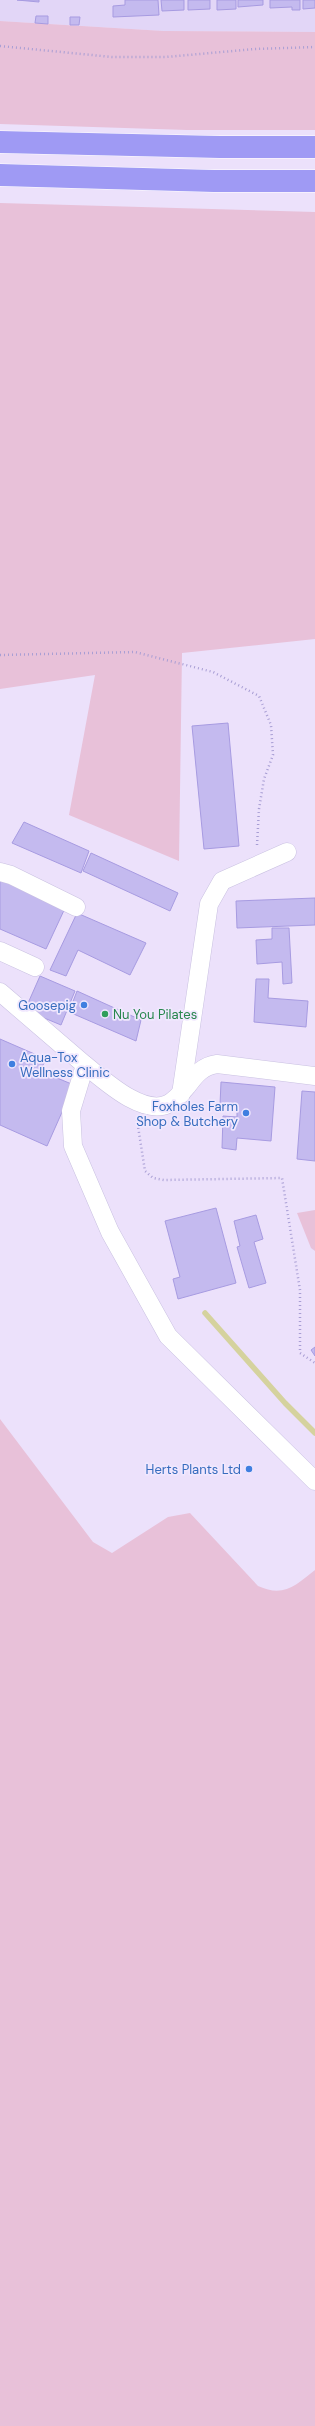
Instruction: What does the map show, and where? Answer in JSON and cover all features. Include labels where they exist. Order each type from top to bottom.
[{"type":"highway","points":[[0,142],[220,147],[315,147]]},
{"type":"highway","points":[[0,176],[214,181],[315,181]]},
{"type":"lane","points":[[181,1094],[209,904],[222,881],[287,852]]},
{"type":"lane","points":[[0,872],[11,875],[76,907]]},
{"type":"lane","points":[[0,951],[35,967]]},
{"type":"lane","points":[[0,992],[85,1065],[134,1100],[148,1106],[168,1104],[181,1094],[201,1070],[208,1065],[217,1064],[315,1076]]},
{"type":"lane","points":[[85,1065],[71,1111],[73,1146],[110,1232],[168,1336],[315,1481]]},
{"type":"path","points":[[0,46],[112,57],[159,57],[255,49],[315,47]]},
{"type":"path","points":[[0,655],[135,652],[213,672],[259,696],[271,725],[273,755],[264,780],[259,809],[256,866]]},
{"type":"path","points":[[134,1100],[145,1171],[153,1178],[164,1180],[282,1178],[300,1290],[300,1353],[315,1363]]},
{"type":"shaded area","points":[[0,0],[315,0],[315,32],[164,31],[0,21]]},
{"type":"shaded area","points":[[0,21],[164,31],[315,32],[315,130],[187,130],[0,124]]},
{"type":"shaded area","points":[[0,203],[315,212],[315,639],[182,653],[179,861],[69,815],[95,675],[0,689]]},
{"type":"shaded area","points":[[315,1210],[315,1251],[311,1248],[297,1213]]},
{"type":"shaded area","points":[[0,1419],[93,1542],[112,1553],[168,1517],[190,1513],[258,1586],[275,1591],[282,1590],[302,1581],[315,1570],[315,2426],[0,2426]]},
{"type":"building","points":[[17,0],[39,0],[39,2]]},
{"type":"building","points":[[125,0],[158,0],[159,15],[113,17],[113,6],[125,5]]},
{"type":"building","points":[[161,0],[184,0],[184,10],[162,11]]},
{"type":"building","points":[[188,0],[210,0],[210,9],[188,10]]},
{"type":"building","points":[[217,0],[236,0],[236,9],[217,10]]},
{"type":"building","points":[[238,0],[263,0],[263,5],[238,7]]},
{"type":"building","points":[[270,0],[300,0],[300,10],[292,10],[292,7],[270,8]]},
{"type":"building","points":[[303,0],[315,0],[315,8],[303,9]]},
{"type":"building","points":[[36,16],[48,16],[48,24],[35,23]]},
{"type":"building","points":[[70,17],[80,17],[79,25],[70,25]]},
{"type":"building","points":[[228,723],[239,846],[204,849],[192,726]]},
{"type":"building","points":[[24,822],[89,851],[81,873],[12,843]]},
{"type":"building","points":[[91,853],[178,893],[170,911],[83,871]]},
{"type":"building","points":[[0,877],[66,906],[46,949],[0,929]]},
{"type":"building","points":[[315,898],[315,925],[237,928],[236,901]]},
{"type":"building","points":[[77,913],[146,943],[130,975],[78,950],[66,976],[50,970]]},
{"type":"building","points":[[272,928],[289,928],[292,983],[283,984],[282,962],[257,964],[256,940],[272,939]]},
{"type":"building","points":[[40,976],[75,991],[61,1025],[25,1010]]},
{"type":"building","points":[[256,979],[269,979],[268,998],[308,1001],[306,1027],[254,1022]]},
{"type":"building","points":[[77,991],[141,1020],[136,1041],[69,1012]]},
{"type":"building","points":[[0,1039],[46,1059],[40,1071],[74,1085],[47,1146],[0,1125]]},
{"type":"building","points":[[221,1082],[275,1087],[271,1141],[237,1138],[236,1150],[222,1148],[223,1116],[237,1117],[237,1107],[220,1105]]},
{"type":"building","points":[[302,1091],[315,1092],[315,1161],[297,1159]]},
{"type":"building","points":[[216,1208],[236,1283],[178,1299],[173,1279],[180,1277],[165,1221]]},
{"type":"building","points":[[256,1215],[263,1239],[254,1242],[266,1283],[249,1288],[237,1247],[240,1246],[234,1221]]},
{"type":"building","points":[[315,1347],[315,1356],[311,1350]]},
{"type":"waterway","points":[[205,1313],[285,1403],[315,1433]]},
{"type":"place","name":"Goosepig","points":[[84,1005]]},
{"type":"place","name":"Nu You Pilates","points":[[105,1014]]},
{"type":"place","name":"Aqua-Tox Wellness Clinic","points":[[12,1064]]},
{"type":"place","name":"Foxholes Farm Shop & Butchery","points":[[246,1113]]},
{"type":"place","name":"Herts Plants Ltd","points":[[249,1469]]}]
